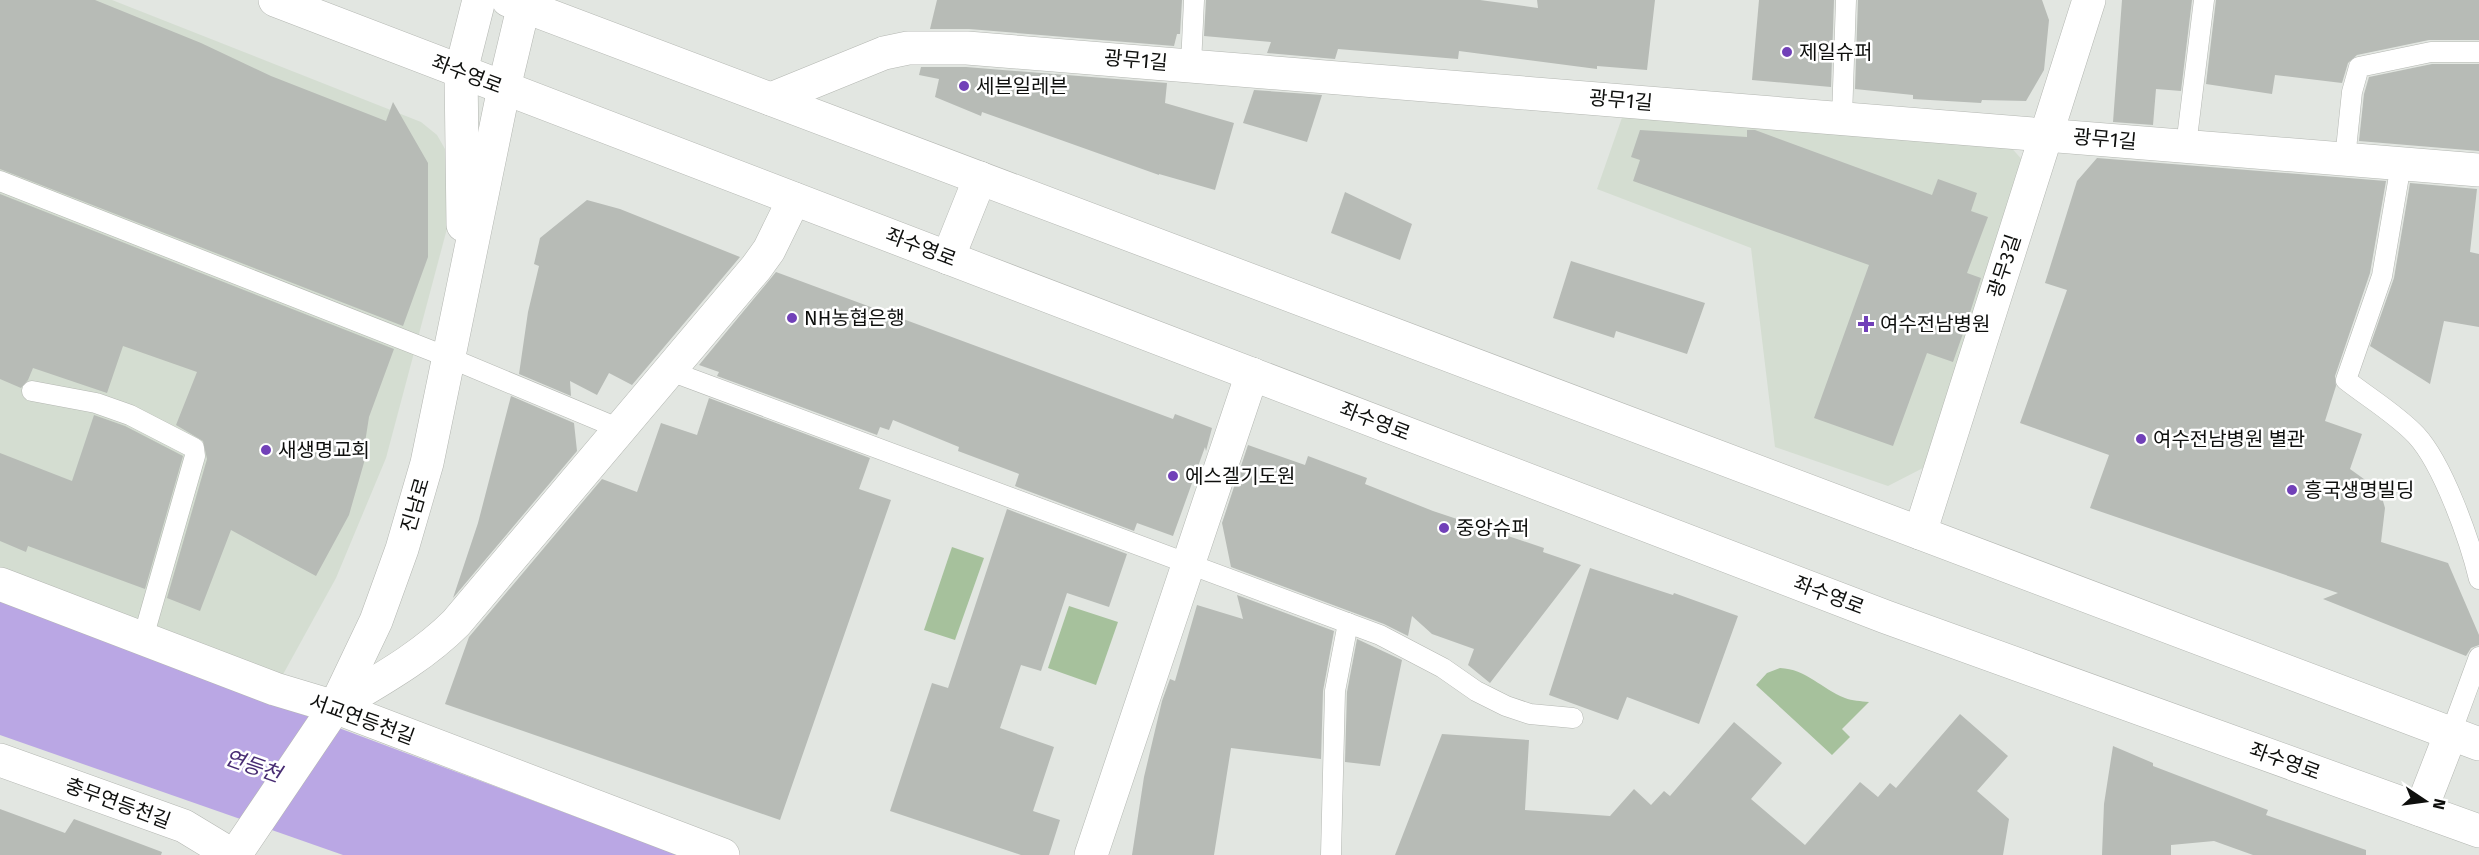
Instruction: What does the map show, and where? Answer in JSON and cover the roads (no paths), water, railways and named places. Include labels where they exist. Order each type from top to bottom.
[{"type":"street","name":"좌수영로","points":[[275,0],[1886,617],[2479,831]]},
{"type":"street","name":"진남로","points":[[464,293],[461,71],[479,0]]},
{"type":"street","name":"광무3길","points":[[1920,532],[2089,0]]},
{"type":"street","name":"진남로","points":[[233,855],[335,707],[376,621],[402,549],[427,463],[464,293],[519,2]]},
{"type":"street","points":[[519,2],[2465,738],[2421,810]]},
{"type":"street","name":"광무1길","points":[[771,99],[884,52],[908,48],[979,48],[2479,170]]},
{"type":"street","points":[[948,258],[980,178]]},
{"type":"street","points":[[335,707],[435,644],[464,614],[670,371],[769,250],[794,199]]},
{"type":"street","points":[[1091,855],[1252,374]]},
{"type":"street","name":"서교연등천길","points":[[0,584],[275,689],[335,707],[723,855]]},
{"type":"street","name":"충무연등천길","points":[[0,760],[184,826],[233,855]]},
{"type":"lane","points":[[1191,65],[1194,0]]},
{"type":"lane","points":[[1842,118],[1846,0]]},
{"type":"lane","points":[[2186,146],[2204,0]]},
{"type":"lane","points":[[2345,159],[2352,92],[2359,67],[2431,52],[2479,52]]},
{"type":"lane","points":[[2401,164],[2382,276],[2346,380],[2414,434],[2428,450],[2472,548],[2479,579]]},
{"type":"lane","points":[[0,181],[450,358],[620,429]]},
{"type":"lane","points":[[670,371],[1188,565],[1380,634],[1443,669],[1476,691],[1506,706],[1530,714],[1573,718]]},
{"type":"lane","points":[[32,391],[96,403],[130,415],[194,448],[195,456],[142,638]]},
{"type":"lane","points":[[1331,855],[1335,691],[1348,623]]},
{"type":"lane","points":[[2465,738],[2479,657]]},
{"type":"water","name":"연등천","points":[[0,601],[678,855],[343,855],[0,735]]},
{"type":"place","name":"제일슈퍼","points":[[1787,52]]},
{"type":"place","name":"세븐일레븐","points":[[964,86]]},
{"type":"place","name":"NH농협은행","points":[[792,318]]},
{"type":"place","name":"여수전남병원","points":[[1866,324]]},
{"type":"place","name":"여수전남병원 별관","points":[[2141,439]]},
{"type":"place","name":"새생명교회","points":[[266,450]]},
{"type":"place","name":"에스겔기도원","points":[[1173,476]]},
{"type":"place","name":"흥국생명빌딩","points":[[2292,490]]},
{"type":"place","name":"중앙슈퍼","points":[[1444,528]]}]
